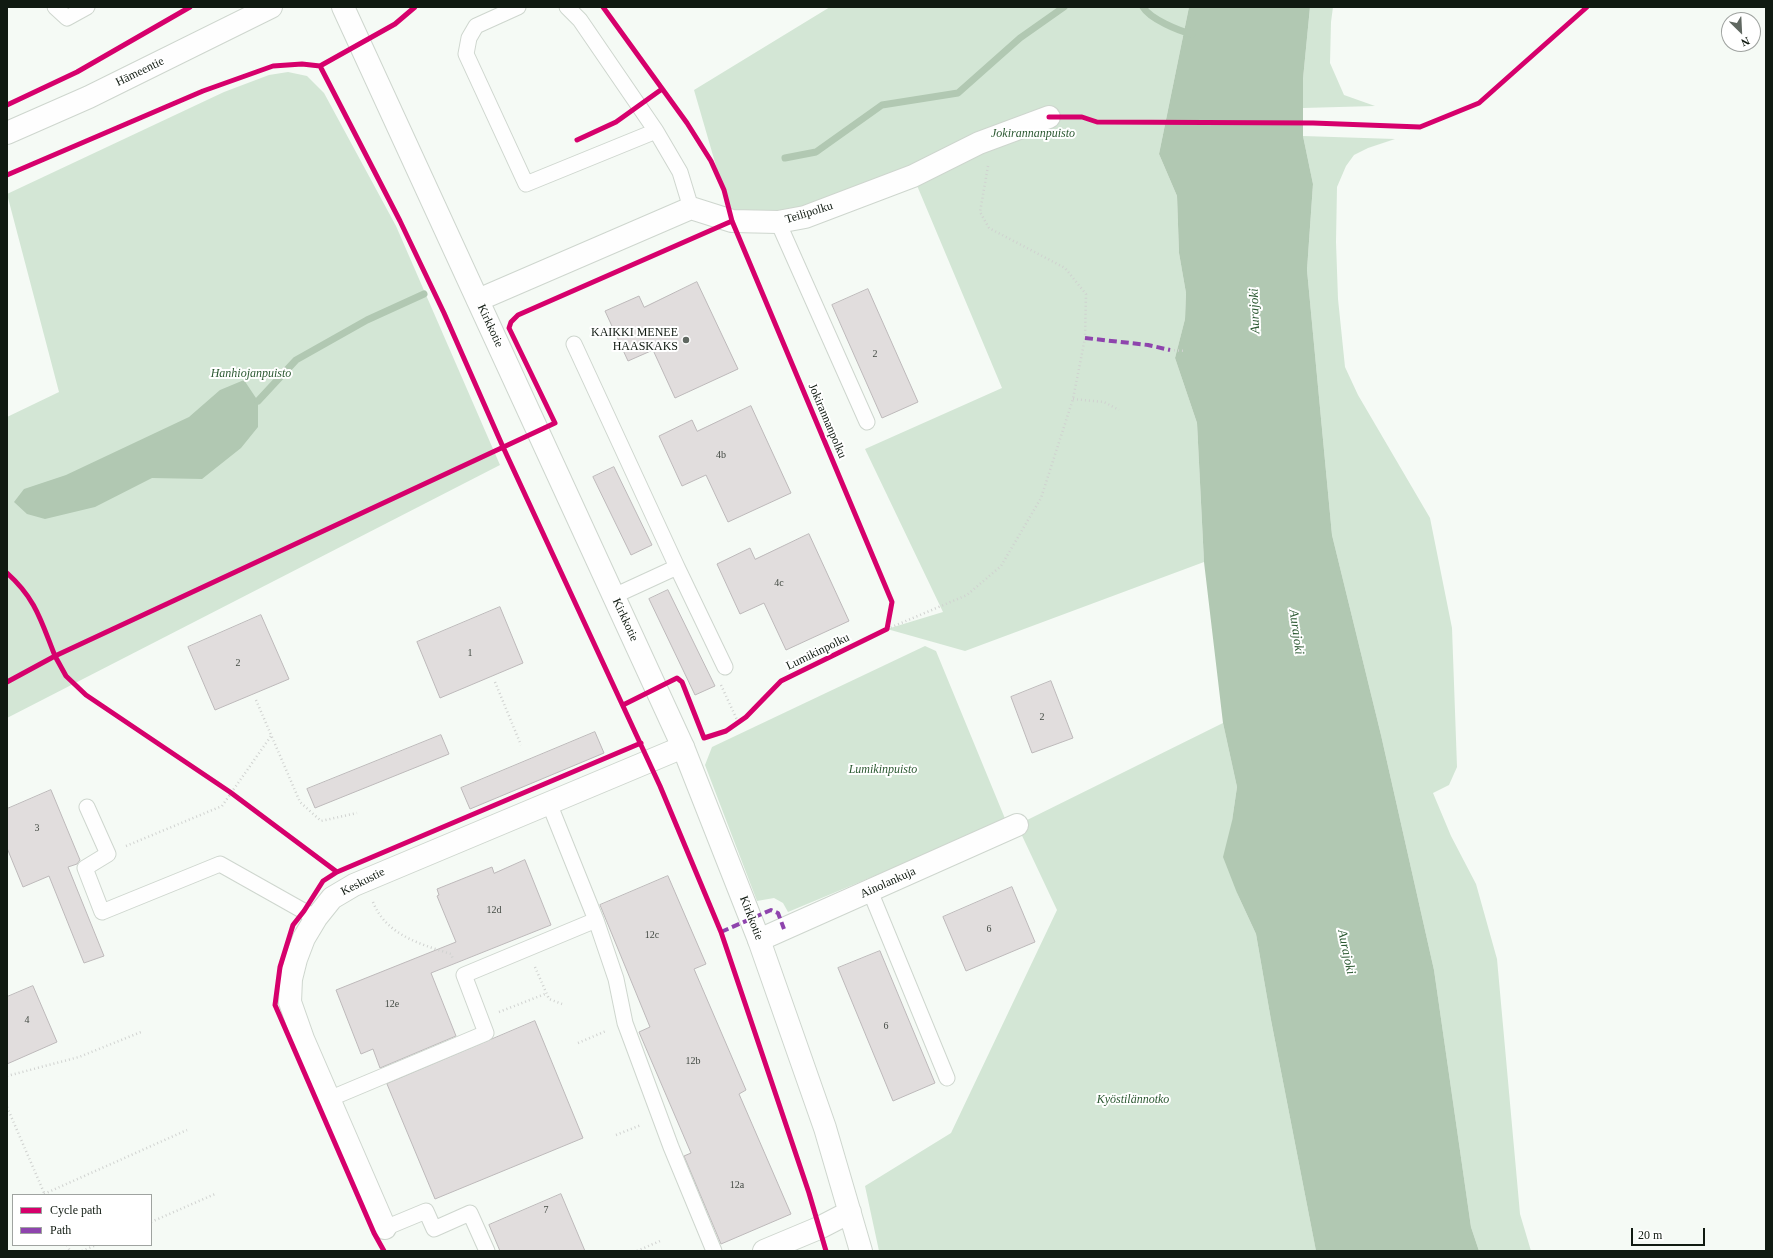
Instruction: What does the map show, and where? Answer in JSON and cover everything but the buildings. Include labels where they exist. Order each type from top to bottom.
[{"type":"main road","name":"Hämeentie","points":[[7,133],[88,97],[271,7]]},
{"type":"main road","name":"Kirkkotie","points":[[343,7],[683,747],[759,940],[825,1128],[861,1251]]},
{"type":"main road","name":"Teilipolku","points":[[691,208],[732,221],[778,222],[805,217],[913,176],[979,143],[1048,117]]},
{"type":"main road","points":[[478,300],[691,208]]},
{"type":"main road","name":"Keskustie","points":[[385,1228],[328,1099],[303,1039],[290,1002],[291,979],[296,959],[304,938],[316,918],[332,898],[354,885],[683,747]]},
{"type":"main road","name":"Ainolankuja","points":[[759,940],[1017,825]]},
{"type":"main road","points":[[764,1251],[819,1228],[850,1212]]},
{"type":"lane","points":[[55,7],[66,18],[87,7]]},
{"type":"lane","points":[[518,7],[476,26],[468,38],[466,54],[526,184],[656,131]]},
{"type":"lane","points":[[567,7],[580,20],[656,131],[680,172],[691,208]]},
{"type":"lane","points":[[778,222],[867,422]]},
{"type":"lane","points":[[574,344],[725,667]]},
{"type":"lane","points":[[614,596],[677,567]]},
{"type":"lane","points":[[549,803],[596,920],[616,979],[625,1023],[660,1117],[714,1251]]},
{"type":"lane","points":[[87,806],[108,854],[85,868],[102,912],[220,864],[316,918]]},
{"type":"lane","points":[[870,891],[947,1078]]},
{"type":"lane","points":[[328,1099],[486,1033],[464,975],[596,920]]},
{"type":"lane","points":[[385,1228],[426,1211],[434,1229],[470,1213],[487,1251]]},
{"type":"path","points":[[880,633],[967,595],[1001,566],[1041,498],[1073,399],[1085,338],[1086,294],[1065,268],[990,228],[980,212],[988,163],[979,143]]},
{"type":"path","points":[[1170,350],[1185,352]]},
{"type":"path","points":[[1073,399],[1104,402],[1119,410]]},
{"type":"path","points":[[887,629],[888,622]]},
{"type":"path","points":[[725,667],[720,687],[740,721],[732,727]]},
{"type":"path","points":[[495,682],[521,744]]},
{"type":"path","points":[[256,700],[300,802],[320,821],[357,813]]},
{"type":"path","points":[[108,854],[222,806],[230,792],[271,736]]},
{"type":"path","points":[[223,788],[236,797]]},
{"type":"path","points":[[372,898],[375,908],[385,923],[404,936],[451,954],[460,973],[464,975]]},
{"type":"path","points":[[527,948],[545,994],[549,999],[562,1004]]},
{"type":"path","points":[[578,1043],[625,1023]]},
{"type":"path","points":[[7,1076],[79,1057],[141,1032]]},
{"type":"path","points":[[7,1107],[44,1194],[187,1130]]},
{"type":"path","points":[[616,1135],[660,1117]]},
{"type":"path","points":[[152,1222],[215,1194]]},
{"type":"path","points":[[637,1251],[660,1241]]},
{"type":"path","points":[[82,1251],[94,1246]]},
{"type":"green space","name":"Jokirannanpuisto","points":[[830,7],[1189,7],[1159,154],[1177,196],[1179,253],[1186,293],[1185,319],[1175,358],[1197,423],[1204,562],[965,651],[887,629],[943,612],[865,449],[1002,388],[913,176],[805,217],[732,221],[694,90]]},
{"type":"green space","points":[[1310,7],[1333,7],[1330,63],[1344,95],[1375,106],[1303,108],[1303,79]]},
{"type":"green space","name":"Hanhiojanpuisto","points":[[288,72],[307,76],[324,93],[396,226],[500,465],[7,718],[7,417],[59,392],[7,194],[224,92],[269,75]]},
{"type":"green space","points":[[1303,136],[1395,139],[1368,148],[1354,155],[1346,166],[1337,187],[1336,242],[1338,299],[1345,367],[1358,395],[1430,518],[1452,628],[1457,767],[1449,785],[1433,793],[1451,836],[1476,884],[1497,959],[1520,1214],[1531,1251],[1479,1251],[1471,1227],[1434,970],[1381,735],[1332,535],[1307,270],[1313,184]]},
{"type":"green space","name":"Lumikinpuisto","points":[[925,646],[936,651],[1006,821],[788,912],[783,903],[774,898],[757,901],[705,765],[712,747]]},
{"type":"green space","name":"Kyöstilännotko","points":[[1223,723],[1237,787],[1232,821],[1237,893],[1256,934],[1271,1020],[1316,1251],[879,1251],[865,1186],[951,1133],[1057,910],[1017,825]]},
{"type":"water","name":"Aurajoki","points":[[1189,7],[1310,7],[1303,79],[1303,136],[1313,184],[1307,270],[1332,535],[1381,735],[1434,970],[1471,1227],[1479,1251],[1316,1251],[1271,1020],[1256,934],[1237,893],[1223,857],[1232,821],[1237,787],[1223,723],[1204,562],[1197,423],[1175,358],[1185,319],[1186,293],[1179,253],[1177,196],[1159,154]]},
{"type":"water","points":[[244,380],[258,401],[258,427],[241,448],[202,479],[152,478],[95,507],[45,519],[27,514],[14,502],[24,489],[66,475],[189,417],[220,390]]},
{"type":"waterway","points":[[785,158],[816,152],[882,105],[958,93],[1020,38],[1064,7]]},
{"type":"waterway","points":[[1143,7],[1158,20],[1192,34]]},
{"type":"waterway","points":[[258,401],[296,360],[367,320],[424,294]]},
{"type":"marked path","points":[[1085,338],[1148,345],[1170,350]]},
{"type":"marked path","points":[[721,932],[771,910],[778,913],[784,929]]},
{"type":"cycle path","points":[[7,105],[77,72],[190,7]]},
{"type":"cycle path","points":[[7,175],[203,91],[273,66],[302,64],[320,66],[395,24],[415,7]]},
{"type":"cycle path","name":"Jokirannanpolku","points":[[603,7],[687,123],[711,161],[724,190],[732,221],[892,602],[887,629],[781,681],[746,717],[726,731],[704,738],[682,682],[677,678],[623,705]]},
{"type":"cycle path","points":[[1049,117],[1082,117],[1097,122],[1313,123],[1420,127],[1479,103],[1587,7]]},
{"type":"cycle path","points":[[320,66],[400,221],[444,313],[503,447],[660,786],[721,932],[809,1193],[826,1251]]},
{"type":"cycle path","points":[[577,140],[616,122],[662,89]]},
{"type":"cycle path","points":[[337,872],[230,792],[86,695],[66,676],[55,656],[555,423],[509,328],[511,322],[518,315],[732,221]]},
{"type":"cycle path","points":[[7,573],[25,592],[37,611],[55,656],[7,682]]},
{"type":"cycle path","points":[[384,1251],[374,1233],[275,1005],[280,967],[293,925],[304,911],[323,881],[337,872],[641,743]]},
{"type":"place","name":"KAIKKI MENEE HAASKAKS","points":[[686,340]]}]
